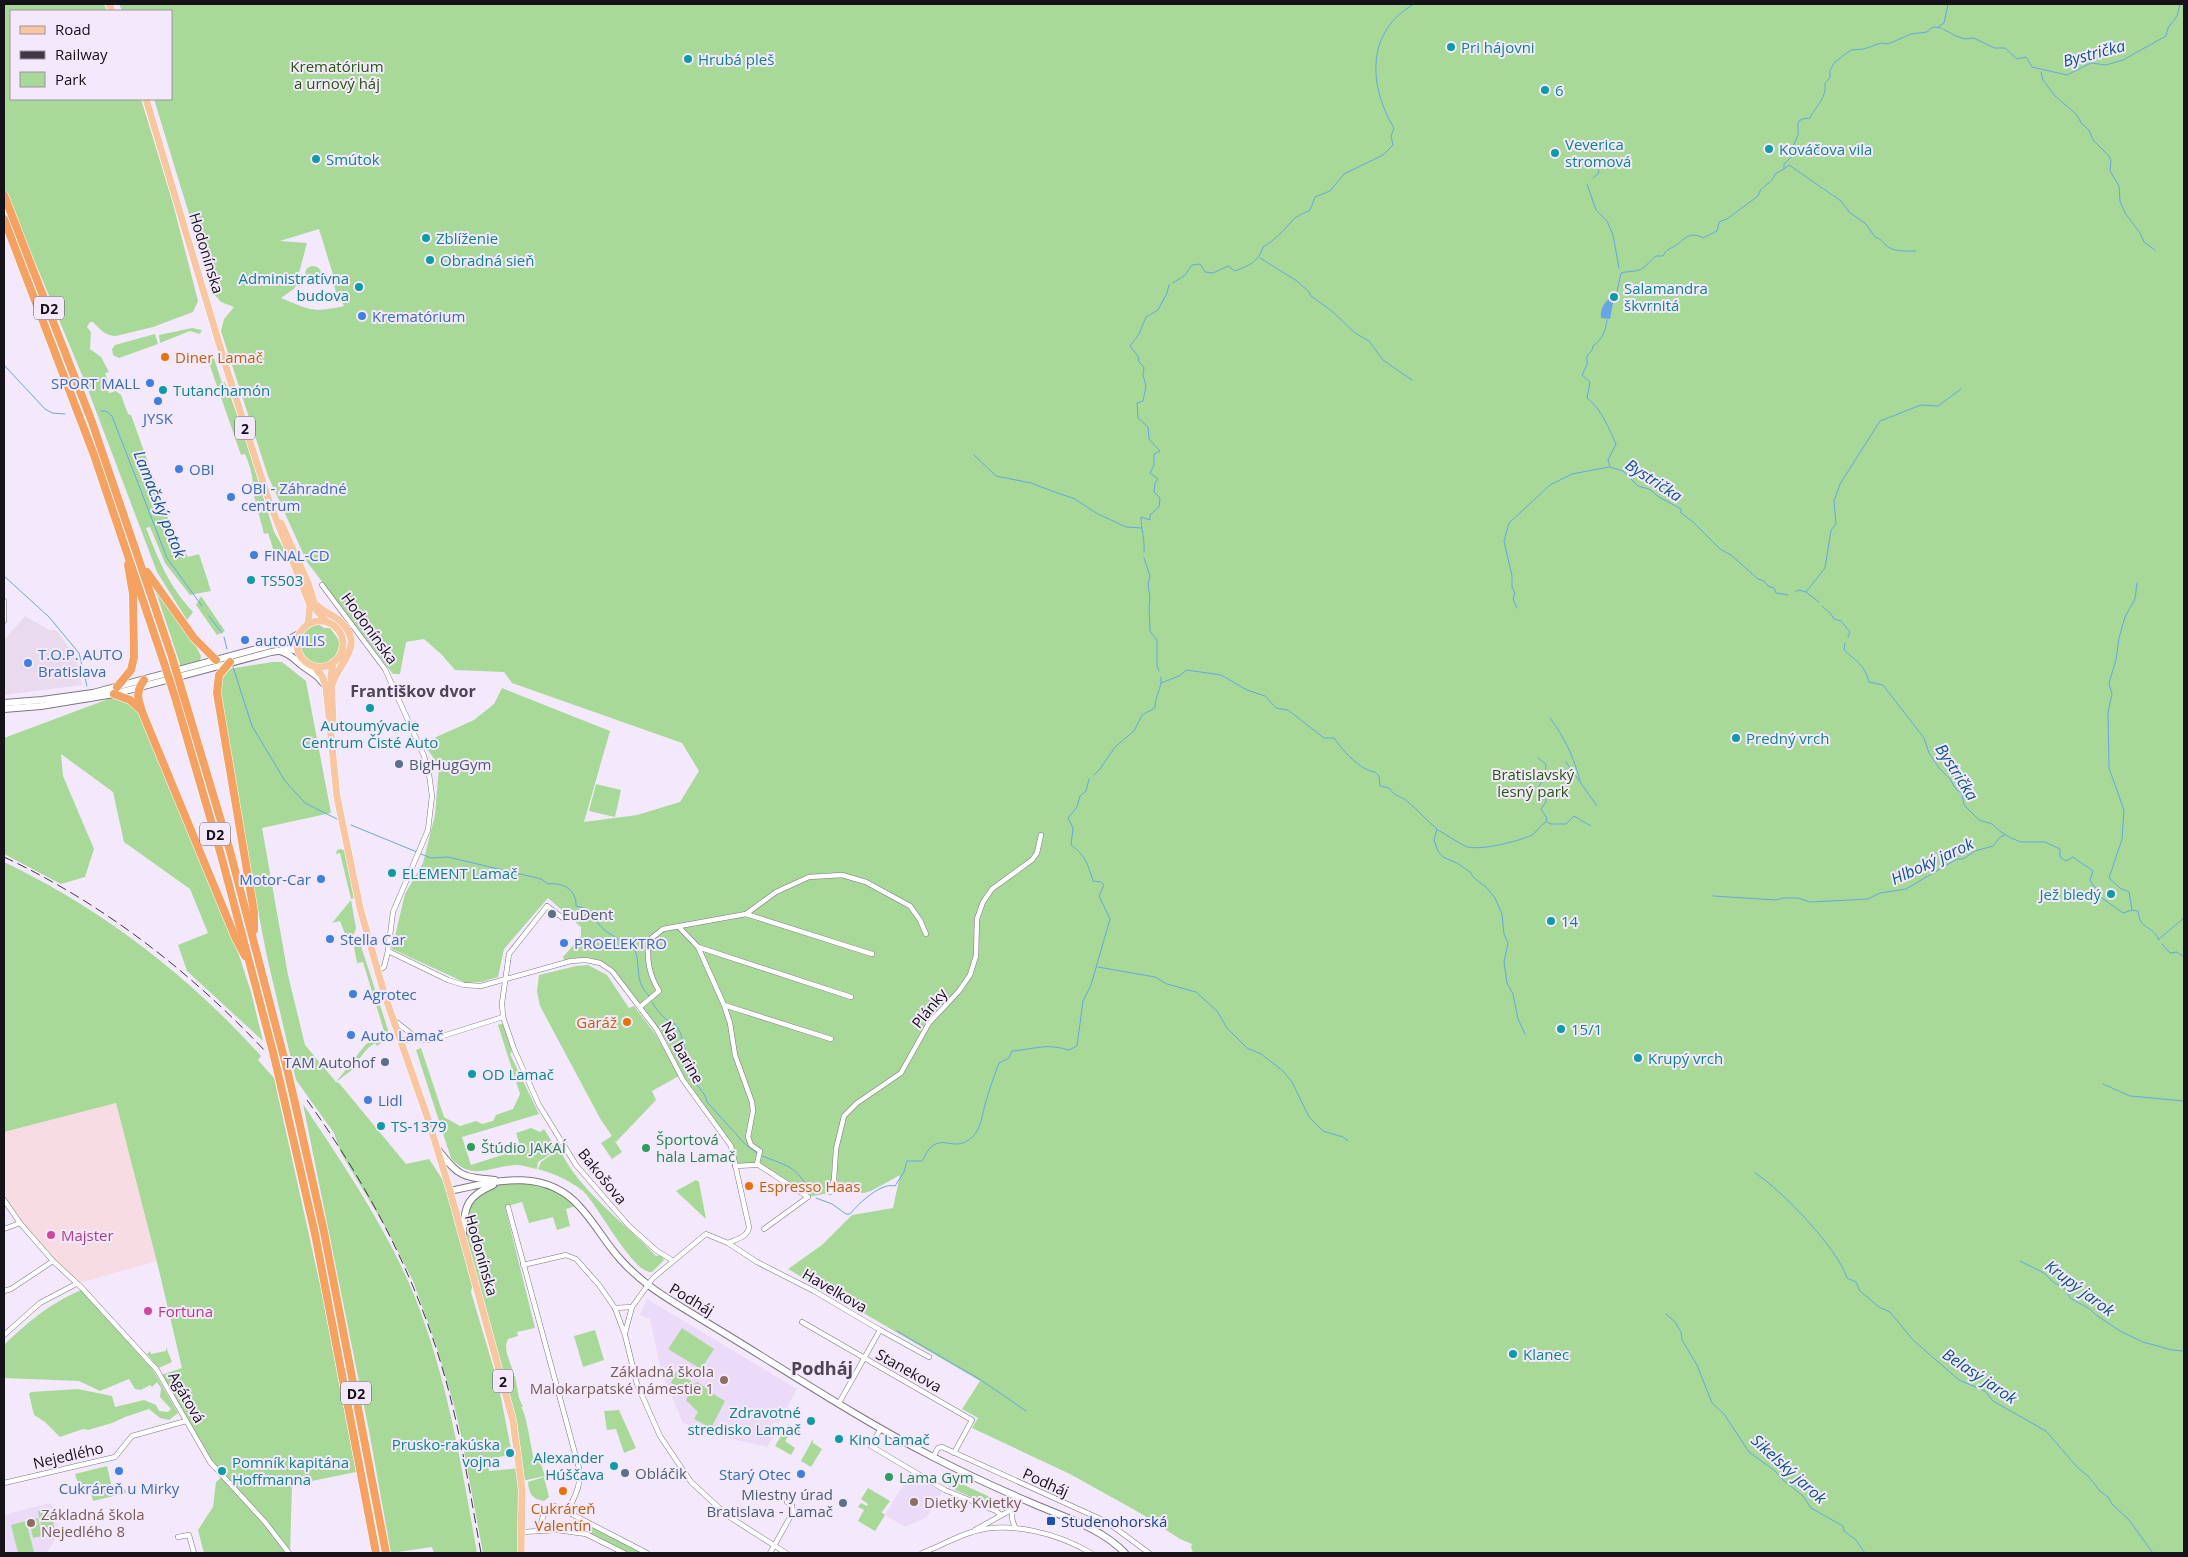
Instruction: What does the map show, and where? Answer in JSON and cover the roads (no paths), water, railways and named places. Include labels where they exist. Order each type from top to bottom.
[{"type":"highway","name":"D2","points":[[4,195],[92,422],[172,657],[253,938],[287,1069],[320,1212],[386,1553]]},
{"type":"highway","name":"D2","points":[[4,219],[84,425],[163,660],[253,971],[311,1214],[376,1553]]},
{"type":"highway","points":[[128,555],[128,569],[133,594],[134,657],[131,670],[115,691],[130,700],[143,714]]},
{"type":"highway","points":[[140,562],[194,638],[216,660]]},
{"type":"highway","points":[[232,659],[219,676],[218,693],[254,912],[253,938]]},
{"type":"highway","points":[[144,680],[138,689],[137,696],[143,714],[236,939],[253,971]]},
{"type":"main road","name":"Hodonínska","points":[[146,100],[227,370],[269,500],[310,605],[308,624],[315,621],[326,621]]},
{"type":"main road","name":"Hodonínska","points":[[269,500],[285,531],[317,611],[326,621],[338,628],[343,640],[342,654],[333,664],[329,686],[333,760],[338,797],[360,908],[393,1020],[450,1191],[515,1432],[522,1489],[521,1553]]},
{"type":"main road","points":[[314,601],[324,612],[342,622],[350,638],[347,658],[329,686]]},
{"type":"main road","points":[[298,651],[296,644],[299,634],[308,624]]},
{"type":"main road","name":"Hodonínska","points":[[298,651],[303,660],[315,667],[329,686]]},
{"type":"main road","points":[[315,667],[325,667],[333,664]]},
{"type":"street","name":"Hodonínska","points":[[322,585],[385,669],[424,756],[429,774],[432,796],[428,830],[393,912],[384,967],[378,971]]},
{"type":"street","points":[[4,601],[4,621]]},
{"type":"street","points":[[4,703],[138,689],[286,642],[299,634]]},
{"type":"street","points":[[4,709],[41,706],[115,691],[144,680],[216,660],[232,659],[279,650],[289,649],[298,651]]},
{"type":"street","points":[[279,650],[291,655],[329,686]]},
{"type":"street","name":"Plánky","points":[[830,1192],[834,1180],[836,1149],[844,1116],[857,1103],[901,1073],[929,1023],[959,991],[970,974],[976,956],[977,919],[983,902],[992,889],[1032,860],[1037,854],[1041,835]]},
{"type":"street","points":[[640,1007],[659,991],[651,977],[647,962],[648,941],[663,929],[746,914],[776,892],[809,877],[842,875],[866,882],[910,906],[920,920],[926,934]]},
{"type":"street","name":"Bakošova","points":[[564,919],[547,906],[509,954],[502,1003],[503,1017],[524,1076],[535,1099],[576,1166],[629,1226],[672,1260]]},
{"type":"street","points":[[746,914],[872,954]]},
{"type":"street","points":[[679,927],[698,947],[724,1005],[733,1037],[735,1055],[752,1102],[753,1111],[748,1137],[751,1145],[760,1152],[758,1161],[756,1165],[735,1166]]},
{"type":"street","points":[[698,947],[851,997]]},
{"type":"street","name":"Na barine","points":[[388,951],[448,980],[464,985],[481,986],[571,961],[586,960],[600,963],[612,971],[665,1043],[683,1080],[730,1146],[749,1230],[744,1236],[728,1243]]},
{"type":"street","points":[[724,1005],[831,1039]]},
{"type":"street","points":[[401,1041],[430,1040],[503,1017]]},
{"type":"street","points":[[393,1020],[420,1040]]},
{"type":"street","points":[[437,1149],[454,1170],[462,1175],[503,1180]]},
{"type":"street","points":[[758,1161],[808,1197],[764,1229]]},
{"type":"street","points":[[463,1237],[464,1214],[472,1197],[503,1180]]},
{"type":"street","name":"Podháj","points":[[450,1191],[503,1180],[537,1181],[565,1193],[585,1212],[621,1261],[646,1285],[881,1428],[933,1457],[1017,1497],[1094,1530],[1110,1539],[1124,1553]]},
{"type":"street","name":"Agátová","points":[[4,1200],[20,1223],[54,1261],[82,1288],[157,1370],[210,1462],[265,1522],[289,1553]]},
{"type":"street","points":[[508,1207],[580,1476],[578,1491],[567,1512]]},
{"type":"street","points":[[4,1229],[20,1223]]},
{"type":"street","name":"Havelkova","points":[[672,1260],[706,1234],[728,1243],[758,1262],[814,1290],[929,1357]]},
{"type":"street","points":[[523,1265],[566,1255],[576,1259],[615,1308],[625,1335],[637,1384],[660,1436],[691,1482],[728,1516],[786,1553]]},
{"type":"street","points":[[625,1335],[632,1307],[646,1285],[672,1260]]},
{"type":"street","points":[[4,1290],[11,1289],[54,1261]]},
{"type":"street","points":[[4,1335],[40,1303],[76,1284]]},
{"type":"street","points":[[615,1308],[632,1307]]},
{"type":"street","name":"Stanekova","points":[[802,1322],[864,1360],[972,1420],[954,1453]]},
{"type":"street","points":[[839,1403],[880,1330]]},
{"type":"street","name":"Nejedlého","points":[[4,1483],[115,1457],[132,1436],[186,1421]]},
{"type":"street","points":[[881,1428],[871,1446],[945,1490],[996,1511],[1001,1515]]},
{"type":"street","name":"Podháj","points":[[933,1457],[938,1448],[942,1447],[1107,1522],[1149,1553]]},
{"type":"street","points":[[1015,1528],[1011,1520],[1011,1510],[1017,1497]]},
{"type":"street","points":[[770,1553],[793,1512],[792,1505],[787,1502]]},
{"type":"street","points":[[539,1530],[546,1510],[550,1507],[558,1507],[647,1553]]},
{"type":"street","points":[[922,1553],[974,1531],[1011,1510]]},
{"type":"street","points":[[974,1531],[1015,1528],[1045,1534],[1091,1553]]},
{"type":"street","points":[[522,1532],[539,1530],[586,1534],[624,1553]]},
{"type":"street","points":[[178,1537],[189,1535],[194,1553]]},
{"type":"water","points":[[1609,299],[1613,303],[1610,319],[1601,318],[1602,307]]},
{"type":"waterway","name":"Lamačský potok","points":[[1173,283],[1185,275],[1192,265],[1200,264],[1205,272],[1213,273],[1228,266],[1235,271],[1252,263],[1259,256],[1263,247],[1279,235],[1294,219],[1310,210],[1315,197],[1330,191],[1344,174],[1383,155],[1393,145],[1391,136],[1394,128],[1379,94],[1376,60],[1380,44],[1387,29],[1398,15],[1414,4]]},
{"type":"waterway","points":[[1938,27],[1944,23],[1948,4]]},
{"type":"waterway","name":"Bystrička","points":[[1943,29],[1965,39],[1974,38],[1994,48],[2005,48],[2017,59],[2026,57],[2032,67],[2067,75],[2091,63],[2106,65],[2123,60],[2166,36],[2168,28],[2177,16],[2180,4]]},
{"type":"waterway","name":"Bystrička","points":[[1791,151],[1798,135],[1798,122],[1802,119],[1810,118],[1820,102],[1824,93],[1825,83],[1830,78],[1830,70],[1835,62],[1851,50],[1864,49],[1881,43],[1888,44],[1911,34],[1927,32],[1933,27],[1941,28]]},
{"type":"waterway","points":[[2041,72],[2043,80],[2055,96],[2076,114],[2082,124],[2089,130],[2093,140],[2108,155],[2111,160],[2110,171],[2119,186],[2120,201],[2125,213],[2140,233],[2144,242],[2155,250]]},
{"type":"waterway","name":"Bystrička","points":[[1612,302],[1616,296],[1621,273],[1642,269],[1656,256],[1663,256],[1668,250],[1690,236],[1696,235],[1703,238],[1717,231],[1719,222],[1727,219],[1758,196],[1761,189],[1772,180],[1775,174],[1784,169],[1784,164],[1791,157]]},
{"type":"waterway","points":[[1784,169],[1789,165],[1841,201],[1849,212],[1866,224],[1875,237],[1891,249],[1916,251]]},
{"type":"waterway","points":[[1593,178],[1598,174],[1599,170]]},
{"type":"waterway","points":[[1587,184],[1596,210],[1607,221],[1613,235],[1619,268]]},
{"type":"waterway","points":[[1260,258],[1297,281],[1311,296],[1333,312],[1355,333],[1369,341],[1383,360],[1412,380]]},
{"type":"waterway","name":"Lamačský potok","points":[[1144,552],[1141,517],[1150,520],[1150,515],[1159,507],[1160,498],[1154,492],[1155,483],[1158,479],[1150,473],[1154,465],[1154,454],[1160,451],[1149,439],[1148,427],[1138,418],[1137,403],[1143,401],[1146,386],[1143,375],[1144,367],[1130,346],[1139,334],[1146,317],[1158,310],[1169,285]]},
{"type":"waterway","name":"Bystrička","points":[[1607,320],[1603,334],[1587,356],[1587,365],[1582,375],[1590,382],[1587,398],[1600,413],[1616,444],[1608,460],[1610,467],[1623,471],[1638,486],[1649,489],[1681,509],[1681,513],[1693,522],[1720,549],[1731,555],[1758,579],[1774,588],[1776,593],[1788,595]]},
{"type":"waterway","name":"Lamačský potok","points":[[4,365],[45,409],[52,413],[65,414]]},
{"type":"waterway","points":[[1806,592],[1825,568],[1831,530],[1836,524],[1834,501],[1840,484],[1880,421],[1921,405],[1938,406],[1961,389]]},
{"type":"waterway","name":"Lamačský potok","points":[[101,411],[106,411],[112,416],[167,558],[202,606]]},
{"type":"waterway","points":[[974,455],[996,476],[1031,483],[1075,499],[1098,514],[1126,527],[1141,528]]},
{"type":"waterway","points":[[1517,608],[1513,599],[1515,593],[1512,587],[1512,576],[1504,541],[1509,523],[1550,485],[1572,474],[1609,467]]},
{"type":"waterway","name":"Lamačský potok","points":[[1144,558],[1150,576],[1148,584],[1150,631],[1157,640],[1157,666],[1159,671]]},
{"type":"waterway","points":[[4,576],[49,617],[79,653],[87,686]]},
{"type":"waterway","points":[[2132,910],[2129,892],[2120,888],[2109,878],[2122,839],[2124,810],[2109,768],[2108,712],[2112,694],[2109,683],[2116,660],[2119,638],[2125,617],[2135,599],[2137,583]]},
{"type":"waterway","name":"Bystrička","points":[[1795,592],[1799,590],[1806,592],[1819,602]]},
{"type":"waterway","name":"Bystrička","points":[[1822,606],[1834,619],[1841,621],[1850,632],[1848,637]]},
{"type":"waterway","name":"Lamačský potok","points":[[209,616],[222,633]]},
{"type":"waterway","name":"Lamačský potok","points":[[224,637],[227,649]]},
{"type":"waterway","name":"Bystrička","points":[[1845,643],[1844,650],[1862,667],[1869,682],[1883,685],[1924,738],[1929,753],[1939,768],[1962,794],[1964,805],[1979,820],[1992,824],[2001,832],[2021,842],[2045,842],[2060,849],[2060,857],[2066,861],[2073,857],[2093,871],[2090,880],[2094,887],[2098,889],[2099,896],[2123,913],[2132,910],[2138,911],[2141,922],[2159,940]]},
{"type":"waterway","name":"Lamačský potok","points":[[233,667],[252,726],[285,781],[305,803],[337,819]]},
{"type":"waterway","points":[[1161,683],[1179,676],[1187,670],[1221,675],[1247,690],[1265,696],[1276,708],[1288,710],[1324,738],[1334,738],[1352,759],[1379,776],[1380,786],[1389,788],[1405,800],[1437,829],[1434,840],[1438,851],[1443,857],[1457,863],[1470,872],[1474,878],[1486,887],[1495,898],[1502,914],[1504,934],[1508,943],[1504,962],[1507,983],[1513,994],[1518,1019],[1525,1034]]},
{"type":"waterway","name":"Lamačský potok","points":[[1094,775],[1115,747],[1134,731],[1142,715],[1155,708],[1161,677]]},
{"type":"waterway","points":[[1550,718],[1568,748],[1580,780]]},
{"type":"waterway","points":[[1538,758],[1546,764],[1545,776],[1538,788],[1546,795],[1546,802],[1541,809],[1547,818],[1546,821]]},
{"type":"waterway","points":[[1566,762],[1597,806]]},
{"type":"waterway","name":"Lamačský potok","points":[[816,1198],[832,1204],[846,1214],[850,1214],[877,1190],[883,1187],[895,1186],[904,1172],[907,1161],[922,1161],[927,1151],[938,1143],[959,1144],[969,1140],[974,1135],[980,1125],[999,1063],[1009,1058],[1012,1051],[1047,1047],[1069,1050],[1077,1046],[1083,1001],[1091,985],[1110,919],[1099,896],[1104,885],[1101,882],[1093,881],[1085,860],[1080,852],[1071,845],[1073,828],[1068,818],[1077,807],[1080,796],[1086,791],[1089,779]]},
{"type":"waterway","points":[[1547,822],[1551,824],[1566,824],[1574,816],[1591,826]]},
{"type":"waterway","points":[[1438,830],[1465,846],[1479,848],[1509,843],[1532,835],[1546,822]]},
{"type":"waterway","name":"Lamačský potok","points":[[351,825],[417,852]]},
{"type":"waterway","name":"Hlboký jarok","points":[[1713,896],[1776,900],[1798,898],[1810,902],[1868,899],[1880,893],[1906,889],[1957,859],[1963,859],[1975,851],[1993,846],[2000,837],[2005,835]]},
{"type":"waterway","name":"Lamačský potok","points":[[421,854],[431,858],[448,857],[541,879],[548,884],[559,884],[568,888],[572,891],[576,900],[576,906],[587,909],[595,915],[597,922],[604,930],[635,950],[641,985],[649,996]]},
{"type":"waterway","points":[[2159,939],[2184,918]]},
{"type":"waterway","name":"Bystrička","points":[[2162,944],[2170,953],[2177,952],[2184,957]]},
{"type":"waterway","points":[[1098,967],[1155,977],[1167,984],[1196,992],[1217,1011],[1227,1028],[1247,1048],[1261,1054],[1283,1071],[1292,1082],[1309,1117],[1323,1131],[1343,1137],[1348,1141]]},
{"type":"waterway","name":"Lamačský potok","points":[[652,1002],[663,1016],[673,1022],[678,1028],[683,1040],[691,1075],[707,1102],[746,1145],[757,1153]]},
{"type":"waterway","points":[[2103,1084],[2130,1096],[2184,1101]]},
{"type":"waterway","name":"Lamačský potok","points":[[760,1155],[795,1171],[812,1193]]},
{"type":"waterway","name":"Belasý jarok","points":[[1755,1173],[1779,1192],[1821,1236],[1842,1266],[1847,1278],[1856,1282],[1860,1291],[1879,1307],[1890,1312],[1913,1340],[1959,1380],[1985,1391],[1993,1401],[2046,1431],[2077,1467],[2088,1476],[2100,1491],[2108,1497],[2112,1504],[2129,1520],[2153,1553]]},
{"type":"waterway","name":"Krupý jarok","points":[[2020,1261],[2044,1273],[2053,1282],[2065,1289],[2070,1298],[2090,1309],[2120,1331],[2143,1342],[2172,1350],[2184,1351]]},
{"type":"waterway","name":"Sikelský jarok","points":[[1666,1314],[1675,1322],[1681,1332],[1682,1340],[1697,1365],[1712,1403],[1724,1414],[1749,1452],[1775,1471],[1803,1496],[1811,1508],[1843,1526],[1844,1531],[1856,1540],[1865,1553]]},
{"type":"waterway","points":[[897,1331],[981,1380],[1026,1411]]},
{"type":"railway","points":[[4,857],[77,896],[144,942],[207,994],[266,1052]]},
{"type":"railway","points":[[307,1100],[354,1171],[375,1207],[412,1283],[441,1363],[452,1404],[468,1478],[481,1553]]},
{"type":"place","name":"Pri hájovni","points":[[1451,47]]},
{"type":"place","name":"Hrubá pleš","points":[[688,59]]},
{"type":"place","name":"6","points":[[1545,90]]},
{"type":"place","name":"Kováčova vila","points":[[1769,149]]},
{"type":"place","name":"Veverica stromová","points":[[1555,153]]},
{"type":"place","name":"Smútok","points":[[316,159]]},
{"type":"place","name":"Zblíženie","points":[[426,238]]},
{"type":"place","name":"Obradná sieň","points":[[430,260]]},
{"type":"place","name":"Administratívna budova","points":[[359,287]]},
{"type":"place","name":"Salamandra škvrnitá","points":[[1614,297]]},
{"type":"place","name":"Krematórium","points":[[362,316]]},
{"type":"place","name":"Diner Lamač","points":[[165,357]]},
{"type":"place","name":"SPORT MALL","points":[[150,383]]},
{"type":"place","name":"Tutanchamón","points":[[163,390]]},
{"type":"place","name":"JYSK","points":[[158,401]]},
{"type":"place","name":"OBI","points":[[179,469]]},
{"type":"place","name":"OBI - Záhradné centrum","points":[[231,497]]},
{"type":"place","name":"FINAL-CD","points":[[254,555]]},
{"type":"place","name":"TS503","points":[[251,580]]},
{"type":"place","name":"autoWILIS","points":[[245,640]]},
{"type":"place","name":"T.O.P. AUTO Bratislava","points":[[28,663]]},
{"type":"place","name":"Autoumývacie Centrum Čisté Auto","points":[[370,708]]},
{"type":"place","name":"Predný vrch","points":[[1736,738]]},
{"type":"place","name":"BigHugGym","points":[[399,764]]},
{"type":"place","name":"ELEMENT Lamač","points":[[392,873]]},
{"type":"place","name":"Motor-Car","points":[[321,879]]},
{"type":"place","name":"Jež bledý","points":[[2111,894]]},
{"type":"place","name":"EuDent","points":[[552,914]]},
{"type":"place","name":"14","points":[[1551,921]]},
{"type":"place","name":"Stella Car","points":[[330,939]]},
{"type":"place","name":"PROELEKTRO","points":[[564,943]]},
{"type":"place","name":"Agrotec","points":[[353,994]]},
{"type":"place","name":"Garáž","points":[[627,1022]]},
{"type":"place","name":"15/1","points":[[1561,1029]]},
{"type":"place","name":"Auto Lamač","points":[[351,1035]]},
{"type":"place","name":"Krupý vrch","points":[[1638,1058]]},
{"type":"place","name":"TAM Autohof","points":[[385,1062]]},
{"type":"place","name":"OD Lamač","points":[[472,1074]]},
{"type":"place","name":"Lidl","points":[[368,1100]]},
{"type":"place","name":"TS-1379","points":[[381,1126]]},
{"type":"place","name":"Štúdio JAKAÍ","points":[[471,1147]]},
{"type":"place","name":"Športová hala Lamač","points":[[646,1148]]},
{"type":"place","name":"Espresso Haas","points":[[749,1186]]},
{"type":"place","name":"Majster","points":[[51,1235]]},
{"type":"place","name":"Fortuna","points":[[148,1311]]},
{"type":"place","name":"Klanec","points":[[1513,1354]]},
{"type":"place","name":"Základná škola Malokarpatské námestie 1","points":[[724,1380]]},
{"type":"place","name":"Zdravotné stredisko Lamač","points":[[811,1421]]},
{"type":"place","name":"Kino Lamač","points":[[839,1439]]},
{"type":"place","name":"Prusko-rakúska vojna","points":[[510,1453]]},
{"type":"place","name":"Alexander Húščava","points":[[614,1466]]},
{"type":"place","name":"Cukráreň u Mirky","points":[[119,1471]]},
{"type":"place","name":"Pomník kapitána Hoffmanna","points":[[222,1471]]},
{"type":"place","name":"Obláčik","points":[[625,1473]]},
{"type":"place","name":"Starý Otec","points":[[801,1474]]},
{"type":"place","name":"Lama Gym","points":[[889,1477]]},
{"type":"place","name":"Cukráreň Valentín","points":[[563,1491]]},
{"type":"place","name":"Dietky Kvietky","points":[[914,1502]]},
{"type":"place","name":"Miestny úrad Bratislava - Lamač","points":[[843,1503]]},
{"type":"place","name":"Studenohorská","points":[[1051,1521]]},
{"type":"place","name":"Základná škola Nejedlého 8","points":[[31,1523]]},
{"type":"district","name":"Františkov dvor","points":[[413,691]]},
{"type":"district","name":"Podháj","points":[[822,1368]]},
{"type":"park label","name":"Krematórium a urnový háj","points":[[337,74]]},
{"type":"park label","name":"Bratislavský lesný park","points":[[1533,782]]}]
